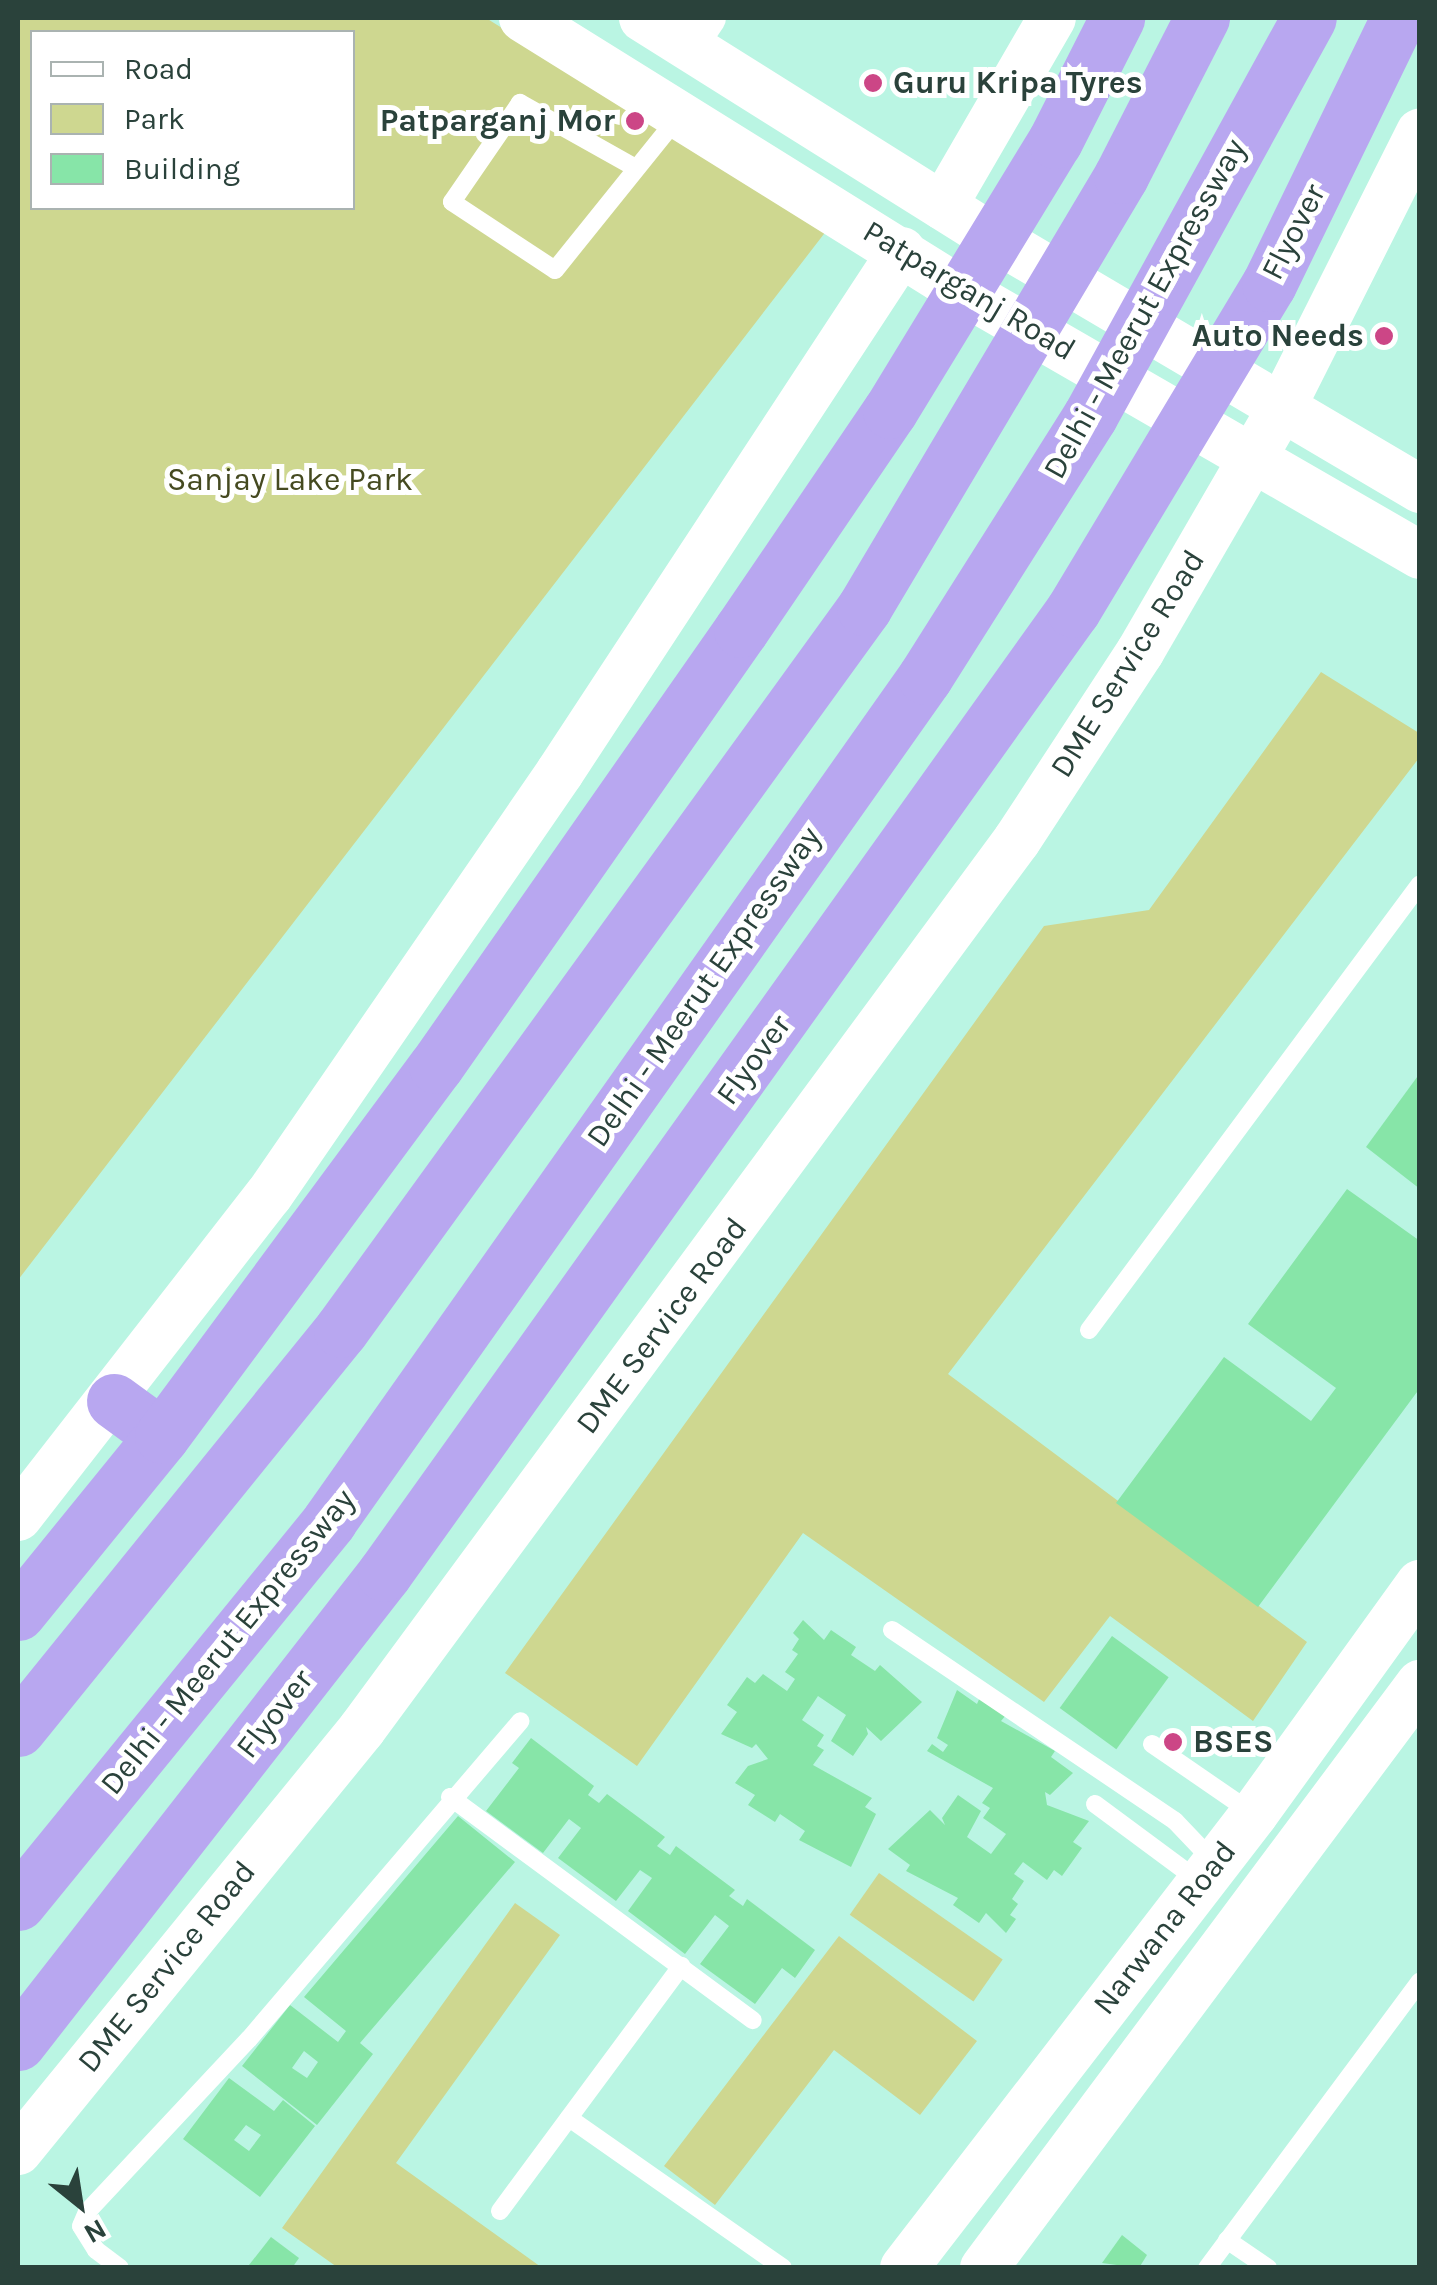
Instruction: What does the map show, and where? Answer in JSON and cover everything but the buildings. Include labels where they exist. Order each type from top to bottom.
[{"type":"highway","points":[[18,1613],[162,1436],[436,1066],[879,427],[1055,141],[1118,18]]},
{"type":"highway","points":[[18,1729],[341,1330],[864,608],[1121,176],[1202,18]]},
{"type":"highway","name":"Delhi - Meerut Expressway","points":[[18,1903],[329,1520],[925,677],[1090,416],[1309,18]]},
{"type":"highway","name":"Flyover","points":[[18,2043],[384,1574],[1073,610],[1269,284],[1398,18]]},
{"type":"highway","points":[[114,1401],[162,1436]]},
{"type":"street","name":"Patparganj Road","points":[[523,18],[1250,460],[1420,555]]},
{"type":"street","name":"Patparganj Road","points":[[644,18],[701,31],[943,206],[1420,489]]},
{"type":"street","points":[[943,206],[1052,18]]},
{"type":"street","points":[[1282,405],[1420,133]]},
{"type":"street","points":[[18,1517],[114,1401],[269,1195],[560,772],[902,251]]},
{"type":"street","name":"DME Service Road","points":[[18,2151],[362,1729],[772,1178],[1017,840],[1140,652],[1282,405]]},
{"type":"street","name":"Narwana Road","points":[[904,2268],[1254,1814],[1420,1584]]},
{"type":"street","name":"Narwana Road","points":[[984,2268],[1420,1684]]},
{"type":"street","points":[[1207,1873],[1262,1896]]},
{"type":"lane","points":[[634,166],[520,103],[452,202],[555,270],[634,166],[682,114]]},
{"type":"lane","points":[[1089,1330],[1420,884]]},
{"type":"lane","points":[[892,1630],[1175,1821],[1207,1873]]},
{"type":"lane","points":[[120,2268],[96,2250],[81,2226],[87,2212],[249,2039],[450,1797],[521,1721]]},
{"type":"lane","points":[[1152,1744],[1254,1814]]},
{"type":"lane","points":[[450,1797],[754,2020]]},
{"type":"lane","points":[[1095,1804],[1207,1873]]},
{"type":"lane","points":[[500,2211],[681,1966]]},
{"type":"lane","points":[[1207,2268],[1420,1981]]},
{"type":"lane","points":[[569,2118],[782,2268]]},
{"type":"lane","points":[[1227,2240],[1268,2268]]},
{"type":"green space","name":"Sanjay Lake Park","points":[[18,18],[486,18],[827,230],[18,1280]]},
{"type":"green space","points":[[1321,672],[1419,733],[1419,758],[948,1374],[1307,1642],[1253,1721],[1110,1616],[1044,1702],[803,1533],[637,1766],[505,1673],[1044,926],[1149,910]]},
{"type":"green space","points":[[879,1873],[1003,1960],[973,2001],[850,1915]]},
{"type":"green space","points":[[515,1903],[560,1935],[396,2163],[541,2267],[337,2267],[282,2228]]},
{"type":"green space","points":[[839,1936],[977,2041],[920,2115],[834,2050],[715,2205],[664,2166]]},
{"type":"place","name":"Guru Kripa Tyres","points":[[873,83]]},
{"type":"place","name":"Patparganj Mor","points":[[635,121]]},
{"type":"place","name":"Auto Needs","points":[[1384,336]]},
{"type":"place","name":"BSES","points":[[1173,1742]]}]
